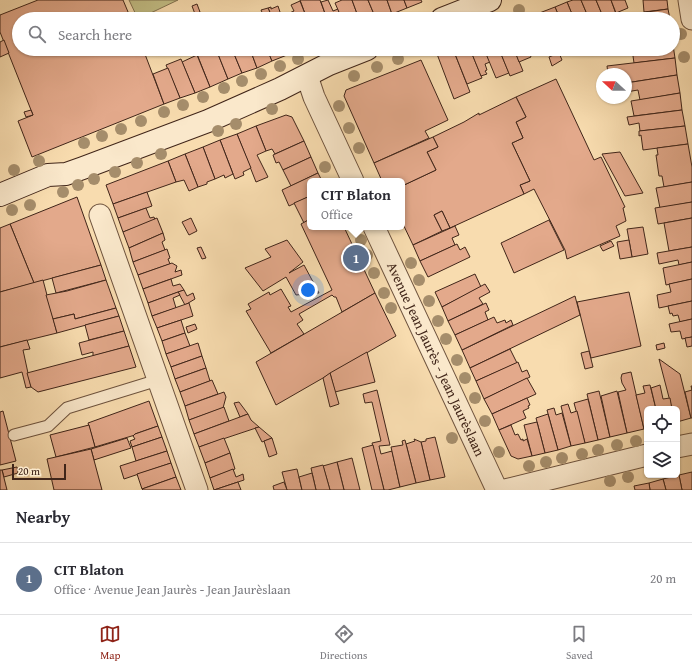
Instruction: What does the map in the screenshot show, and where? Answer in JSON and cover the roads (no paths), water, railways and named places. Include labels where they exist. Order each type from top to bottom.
[{"type":"main road","points":[[460,12],[490,0]]},
{"type":"main road","points":[[0,195],[48,175],[66,174],[208,121],[280,89],[329,64],[349,56]]},
{"type":"street","points":[[689,0],[692,19]]},
{"type":"street","points":[[307,76],[314,97],[352,178]]},
{"type":"street","points":[[100,215],[197,490]]},
{"type":"street","name":"Avenue Jean Jaurès - Jean Jaurèslaan","points":[[375,230],[497,490]]},
{"type":"street","points":[[680,446],[692,444]]},
{"type":"street","points":[[505,490],[644,456]]},
{"type":"lane","points":[[14,435],[48,426],[67,408],[158,380]]},
{"type":"place","name":"CIT Blaton","points":[[356,258]]}]
